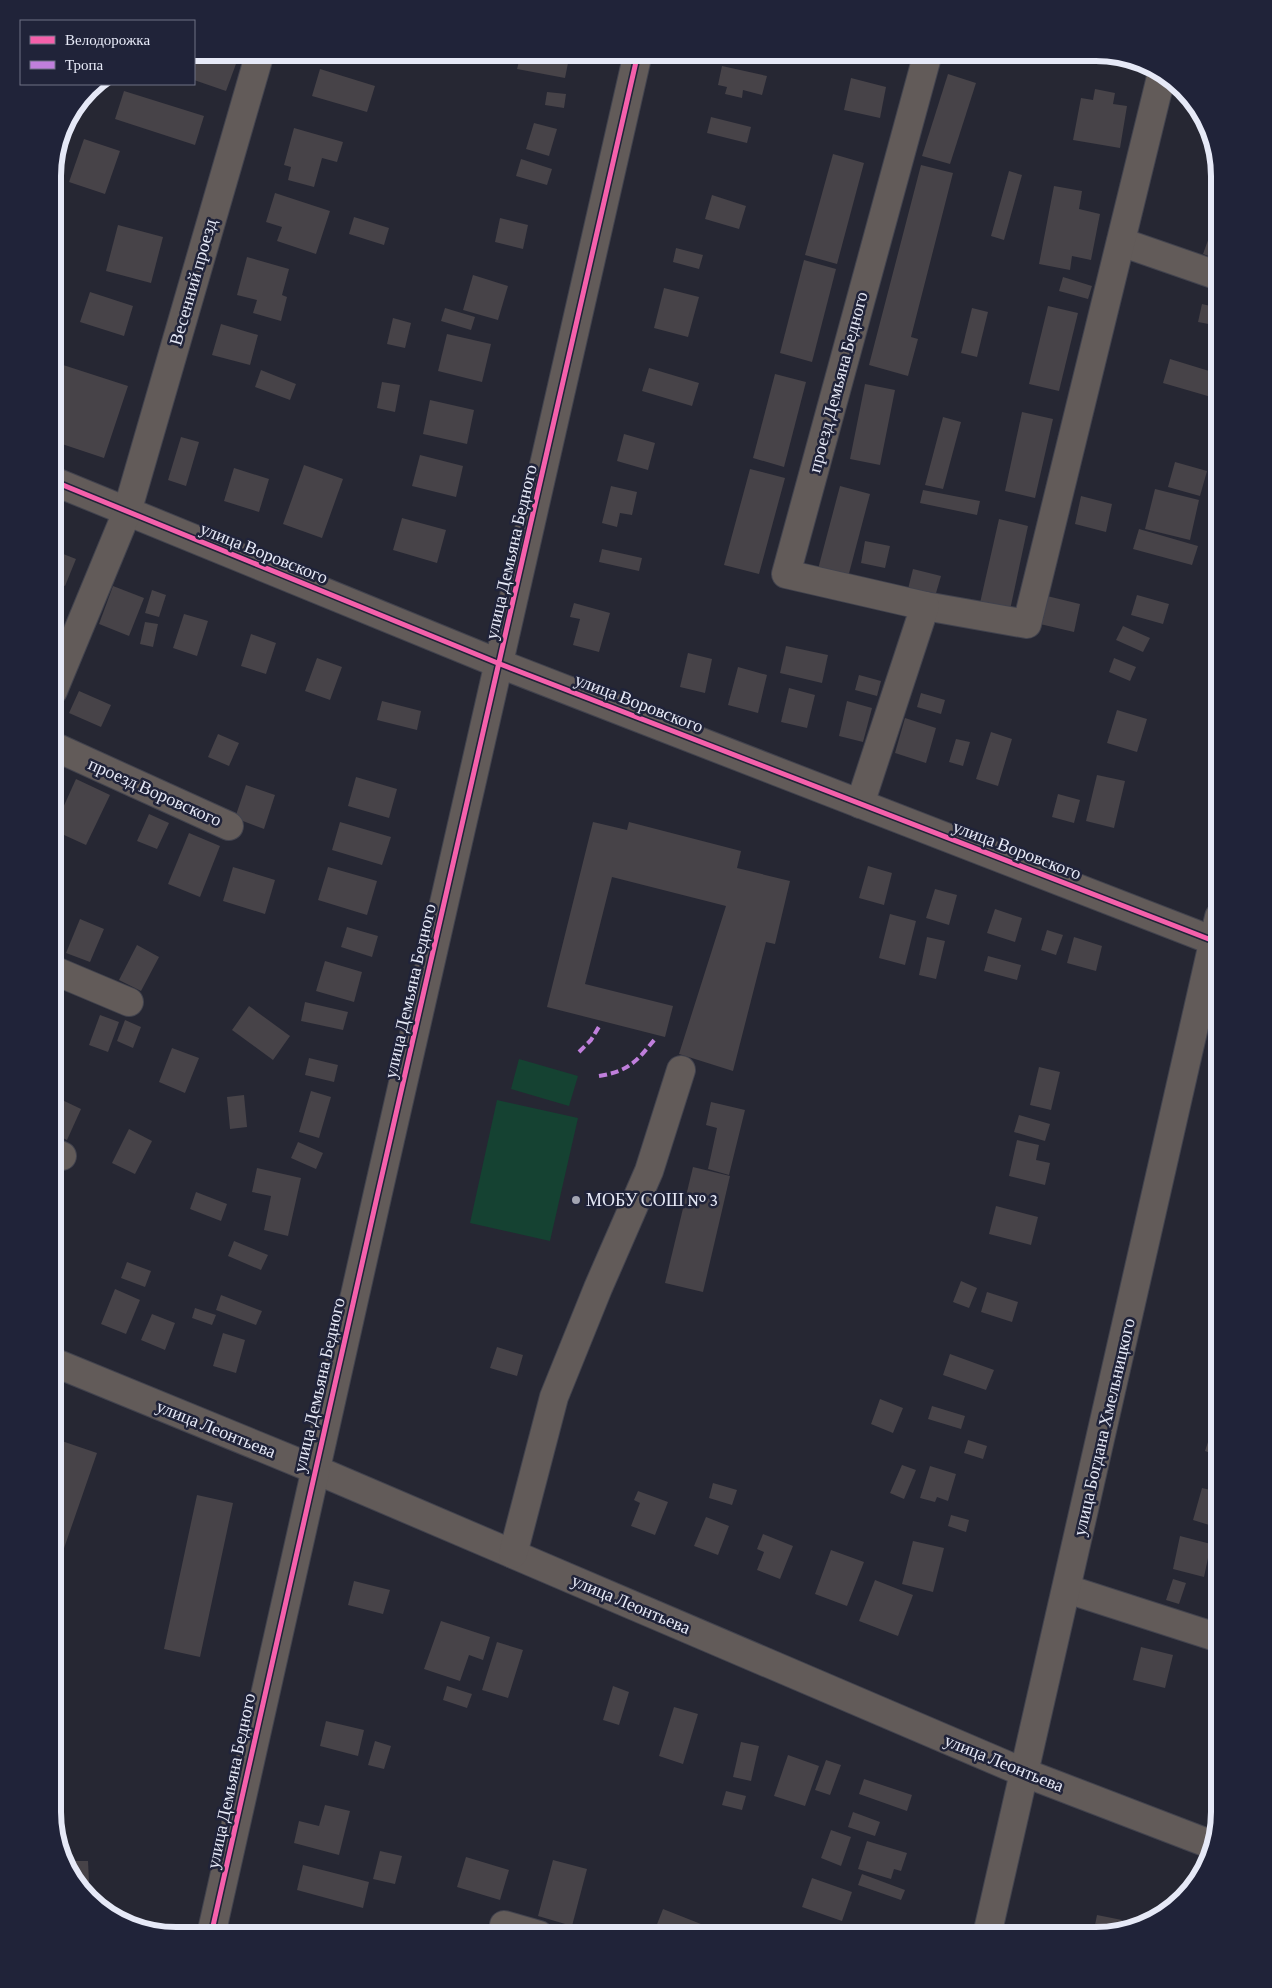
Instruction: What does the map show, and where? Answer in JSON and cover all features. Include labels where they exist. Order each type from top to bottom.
[{"type":"street","name":"Весенний проезд","points":[[126,512],[257,61]]},
{"type":"street","name":"улица Демьяна Бедного","points":[[213,1927],[314,1469],[500,664],[636,61]]},
{"type":"street","name":"проезд Демьяна Бедного","points":[[926,61],[786,574],[925,606],[1028,624],[1160,81]]},
{"type":"street","points":[[1122,242],[1211,273]]},
{"type":"street","name":"улица Воровского","points":[[61,484],[500,664],[860,804],[1211,931]]},
{"type":"street","points":[[61,671],[126,512]]},
{"type":"street","points":[[860,804],[925,606]]},
{"type":"street","name":"проезд Воровского","points":[[61,750],[230,826]]},
{"type":"street","name":"улица Богдана Хмельницкого","points":[[989,1927],[1211,964]]},
{"type":"street","points":[[61,973],[129,1002]]},
{"type":"street","points":[[513,1554],[554,1397],[598,1288],[650,1171],[681,1070]]},
{"type":"street","name":"улица Леонтьева","points":[[61,1365],[314,1469],[1025,1773],[1207,1843]]},
{"type":"street","points":[[1067,1589],[1211,1635]]},
{"type":"street","points":[[504,1925],[511,1927]]},
{"type":"green space","points":[[519,1059],[578,1076],[569,1106],[511,1089]]},
{"type":"green space","points":[[497,1100],[578,1118],[550,1241],[470,1223]]},
{"type":"building","points":[[195,61],[237,61],[226,91],[195,80]]},
{"type":"building","points":[[519,61],[558,61],[568,63],[565,78],[517,69]]},
{"type":"building","points":[[722,66],[767,76],[762,95],[743,90],[742,98],[725,94],[727,87],[718,85]]},
{"type":"building","points":[[320,69],[375,86],[367,112],[312,96]]},
{"type":"building","points":[[948,74],[976,83],[950,164],[922,156]]},
{"type":"building","points":[[851,78],[886,87],[880,118],[844,110]]},
{"type":"building","points":[[1095,89],[1115,93],[1113,104],[1127,106],[1120,148],[1073,140],[1081,98],[1093,100]]},
{"type":"building","points":[[124,91],[204,116],[195,145],[115,119]]},
{"type":"building","points":[[547,92],[566,94],[564,108],[545,105]]},
{"type":"building","points":[[711,117],[751,127],[747,143],[707,133]]},
{"type":"building","points":[[534,123],[557,129],[549,156],[526,149]]},
{"type":"building","points":[[294,128],[343,142],[337,162],[322,158],[314,187],[288,180],[291,167],[284,165]]},
{"type":"building","points":[[84,139],[120,151],[105,194],[69,182]]},
{"type":"building","points":[[833,154],[864,163],[837,264],[805,255]]},
{"type":"building","points":[[521,159],[552,169],[547,185],[516,176]]},
{"type":"building","points":[[921,165],[953,173],[911,337],[918,339],[908,376],[869,365]]},
{"type":"building","points":[[1009,171],[1022,175],[1004,240],[991,236]]},
{"type":"building","points":[[1054,186],[1082,191],[1079,209],[1100,214],[1091,260],[1072,256],[1070,270],[1039,264]]},
{"type":"building","points":[[275,193],[330,211],[316,254],[277,241],[282,227],[266,222]]},
{"type":"building","points":[[712,195],[746,206],[739,229],[705,219]]},
{"type":"building","points":[[354,217],[389,228],[384,245],[349,234]]},
{"type":"building","points":[[500,218],[528,225],[523,249],[495,242]]},
{"type":"building","points":[[118,225],[163,237],[151,283],[106,271]]},
{"type":"building","points":[[1211,232],[1211,257],[1203,254]]},
{"type":"building","points":[[676,248],[703,255],[699,269],[673,262]]},
{"type":"building","points":[[247,257],[289,269],[282,295],[287,297],[281,321],[253,313],[257,300],[237,295]]},
{"type":"building","points":[[804,260],[836,269],[812,362],[780,353]]},
{"type":"building","points":[[473,275],[508,286],[498,320],[463,310]]},
{"type":"building","points":[[1063,277],[1092,286],[1088,299],[1059,291]]},
{"type":"building","points":[[664,288],[699,297],[688,337],[654,328]]},
{"type":"building","points":[[90,292],[133,306],[124,336],[80,322]]},
{"type":"building","points":[[1202,304],[1211,306],[1211,324],[1198,322]]},
{"type":"building","points":[[1048,306],[1078,313],[1059,391],[1029,384]]},
{"type":"building","points":[[445,308],[475,317],[471,330],[441,321]]},
{"type":"building","points":[[972,308],[988,312],[977,357],[961,353]]},
{"type":"building","points":[[393,318],[411,323],[405,348],[387,344]]},
{"type":"building","points":[[221,324],[258,335],[250,365],[212,355]]},
{"type":"building","points":[[447,334],[491,344],[482,382],[438,371]]},
{"type":"building","points":[[1170,359],[1211,372],[1211,397],[1163,383]]},
{"type":"building","points":[[61,364],[128,386],[104,458],[61,444]]},
{"type":"building","points":[[649,368],[699,383],[692,406],[642,391]]},
{"type":"building","points":[[261,370],[296,384],[290,400],[255,387]]},
{"type":"building","points":[[775,374],[806,382],[784,467],[753,458]]},
{"type":"building","points":[[382,382],[400,385],[395,412],[377,408]]},
{"type":"building","points":[[865,384],[895,390],[880,465],[850,459]]},
{"type":"building","points":[[430,400],[474,410],[467,444],[423,434]]},
{"type":"building","points":[[1022,412],[1053,419],[1035,498],[1005,491]]},
{"type":"building","points":[[943,417],[961,422],[943,489],[925,485]]},
{"type":"building","points":[[624,434],[655,443],[648,470],[617,461]]},
{"type":"building","points":[[181,437],[199,442],[186,486],[168,480]]},
{"type":"building","points":[[420,455],[463,466],[456,497],[412,486]]},
{"type":"building","points":[[1175,462],[1207,471],[1200,496],[1168,487]]},
{"type":"building","points":[[304,465],[343,479],[322,538],[283,524]]},
{"type":"building","points":[[234,468],[269,479],[259,512],[224,501]]},
{"type":"building","points":[[750,469],[785,478],[759,574],[724,565]]},
{"type":"building","points":[[611,486],[637,492],[632,515],[620,513],[617,527],[602,523]]},
{"type":"building","points":[[840,486],[870,494],[847,581],[817,573]]},
{"type":"building","points":[[1155,489],[1199,500],[1190,540],[1145,529]]},
{"type":"building","points":[[923,490],[980,501],[977,515],[920,503]]},
{"type":"building","points":[[1081,496],[1112,504],[1106,532],[1075,524]]},
{"type":"building","points":[[402,518],[446,530],[437,563],[393,550]]},
{"type":"building","points":[[999,519],[1028,526],[1010,610],[980,603]]},
{"type":"building","points":[[1139,529],[1198,546],[1192,565],[1133,549]]},
{"type":"building","points":[[865,541],[890,546],[885,568],[861,563]]},
{"type":"building","points":[[602,549],[642,558],[639,571],[599,562]]},
{"type":"building","points":[[61,553],[76,559],[65,586],[61,584]]},
{"type":"building","points":[[913,569],[941,576],[934,600],[907,593]]},
{"type":"building","points":[[113,586],[144,598],[129,636],[99,624]]},
{"type":"building","points":[[152,590],[166,595],[159,617],[145,613]]},
{"type":"building","points":[[1137,595],[1169,604],[1163,624],[1131,615]]},
{"type":"building","points":[[1047,596],[1080,604],[1074,632],[1040,624]]},
{"type":"building","points":[[574,603],[610,613],[599,652],[573,645],[580,619],[570,617]]},
{"type":"building","points":[[184,614],[208,621],[197,656],[173,648]]},
{"type":"building","points":[[145,622],[158,624],[153,647],[140,644]]},
{"type":"building","points":[[1123,626],[1150,638],[1143,652],[1116,640]]},
{"type":"building","points":[[251,634],[276,643],[266,674],[241,666]]},
{"type":"building","points":[[786,646],[828,655],[822,683],[780,673]]},
{"type":"building","points":[[688,653],[712,659],[705,693],[680,687]]},
{"type":"building","points":[[317,658],[342,667],[330,700],[305,691]]},
{"type":"building","points":[[1114,658],[1136,667],[1130,681],[1109,672]]},
{"type":"building","points":[[738,667],[767,675],[758,713],[728,705]]},
{"type":"building","points":[[859,675],[881,681],[877,696],[855,690]]},
{"type":"building","points":[[789,688],[815,695],[807,728],[781,722]]},
{"type":"building","points":[[79,691],[111,705],[101,727],[69,713]]},
{"type":"building","points":[[921,693],[945,700],[941,714],[917,707]]},
{"type":"building","points":[[382,701],[421,711],[417,730],[377,720]]},
{"type":"building","points":[[847,701],[872,708],[863,742],[839,736]]},
{"type":"building","points":[[1117,710],[1147,719],[1137,752],[1107,743]]},
{"type":"building","points":[[905,718],[936,728],[926,763],[895,753]]},
{"type":"building","points":[[991,732],[1012,739],[998,786],[976,779]]},
{"type":"building","points":[[218,734],[239,743],[229,766],[208,757]]},
{"type":"building","points":[[956,739],[970,742],[963,766],[949,762]]},
{"type":"building","points":[[1097,775],[1125,781],[1114,828],[1086,821]]},
{"type":"building","points":[[356,777],[397,789],[389,818],[348,806]]},
{"type":"building","points":[[76,779],[110,795],[86,845],[61,834],[61,812]]},
{"type":"building","points":[[246,785],[275,795],[264,829],[235,818]]},
{"type":"building","points":[[1058,794],[1080,800],[1074,823],[1052,817]]},
{"type":"building","points":[[149,814],[169,823],[157,849],[137,841]]},
{"type":"building","points":[[340,822],[391,837],[382,865],[332,850]]},
{"type":"building","points":[[593,822],[627,830],[629,822],[741,851],[737,868],[790,881],[775,944],[766,942],[733,1071],[679,1054],[726,906],[612,877],[585,984],[673,1006],[665,1037],[547,1007]]},
{"type":"building","points":[[189,833],[220,846],[200,897],[168,884]]},
{"type":"building","points":[[868,866],[892,873],[884,905],[859,898]]},
{"type":"building","points":[[233,867],[275,880],[265,914],[223,901]]},
{"type":"building","points":[[328,867],[377,881],[367,915],[318,900]]},
{"type":"building","points":[[935,889],[957,895],[949,925],[926,918]]},
{"type":"building","points":[[995,909],[1022,918],[1015,942],[987,933]]},
{"type":"building","points":[[890,914],[916,921],[905,965],[879,958]]},
{"type":"building","points":[[80,919],[104,929],[90,962],[66,953]]},
{"type":"building","points":[[347,927],[378,936],[372,957],[341,947]]},
{"type":"building","points":[[1047,930],[1063,935],[1056,955],[1041,950]]},
{"type":"building","points":[[927,937],[945,941],[936,979],[919,975]]},
{"type":"building","points":[[1074,937],[1102,946],[1096,971],[1067,963]]},
{"type":"building","points":[[137,945],[159,957],[141,991],[119,980]]},
{"type":"building","points":[[988,956],[1021,965],[1017,980],[984,971]]},
{"type":"building","points":[[325,961],[362,972],[354,1002],[316,991]]},
{"type":"building","points":[[305,1002],[348,1012],[343,1030],[301,1021]]},
{"type":"building","points":[[249,1006],[290,1036],[273,1060],[232,1030]]},
{"type":"building","points":[[100,1015],[119,1022],[108,1052],[89,1045]]},
{"type":"building","points":[[125,1020],[141,1027],[133,1048],[117,1041]]},
{"type":"building","points":[[172,1048],[199,1058],[185,1093],[159,1082]]},
{"type":"building","points":[[309,1058],[338,1065],[334,1082],[305,1075]]},
{"type":"building","points":[[1039,1067],[1060,1072],[1051,1110],[1030,1105]]},
{"type":"building","points":[[311,1091],[331,1097],[319,1138],[299,1132]]},
{"type":"building","points":[[244,1095],[247,1127],[230,1129],[227,1097]]},
{"type":"building","points":[[61,1099],[81,1109],[67,1140],[61,1137]]},
{"type":"building","points":[[711,1102],[745,1110],[729,1175],[708,1169],[717,1128],[706,1125]]},
{"type":"building","points":[[1019,1115],[1050,1124],[1045,1141],[1014,1132]]},
{"type":"building","points":[[129,1129],[152,1141],[135,1174],[112,1163]]},
{"type":"building","points":[[1017,1140],[1039,1145],[1036,1160],[1050,1163],[1045,1185],[1009,1176]]},
{"type":"building","points":[[298,1142],[323,1153],[316,1169],[291,1158]]},
{"type":"building","points":[[693,1167],[730,1176],[703,1292],[665,1283]]},
{"type":"building","points":[[257,1168],[301,1178],[288,1236],[264,1230],[271,1196],[252,1192]]},
{"type":"building","points":[[196,1192],[227,1204],[221,1221],[190,1209]]},
{"type":"building","points":[[996,1206],[1038,1217],[1031,1245],[989,1234]]},
{"type":"building","points":[[234,1241],[268,1255],[261,1270],[228,1256]]},
{"type":"building","points":[[127,1262],[151,1271],[145,1287],[121,1278]]},
{"type":"building","points":[[961,1281],[977,1288],[969,1308],[953,1302]]},
{"type":"building","points":[[115,1289],[140,1300],[126,1334],[101,1324]]},
{"type":"building","points":[[987,1292],[1018,1302],[1012,1322],[981,1312]]},
{"type":"building","points":[[221,1295],[262,1311],[256,1325],[216,1310]]},
{"type":"building","points":[[195,1308],[216,1315],[212,1325],[192,1318]]},
{"type":"building","points":[[152,1314],[175,1323],[165,1350],[141,1340]]},
{"type":"building","points":[[223,1333],[245,1340],[236,1373],[213,1366]]},
{"type":"building","points":[[497,1347],[523,1355],[517,1376],[490,1368]]},
{"type":"building","points":[[950,1354],[994,1370],[986,1390],[943,1375]]},
{"type":"building","points":[[880,1399],[903,1408],[893,1433],[871,1424]]},
{"type":"building","points":[[932,1406],[965,1416],[961,1429],[928,1419]]},
{"type":"building","points":[[1211,1433],[1211,1453],[1205,1451]]},
{"type":"building","points":[[968,1440],[987,1446],[983,1459],[964,1453]]},
{"type":"building","points":[[61,1441],[97,1453],[61,1557]]},
{"type":"building","points":[[902,1465],[916,1470],[904,1499],[890,1493]]},
{"type":"building","points":[[930,1466],[956,1474],[948,1501],[937,1497],[935,1502],[920,1498]]},
{"type":"building","points":[[713,1483],[737,1490],[732,1505],[709,1498]]},
{"type":"building","points":[[1202,1488],[1211,1490],[1211,1526],[1193,1520]]},
{"type":"building","points":[[638,1491],[668,1502],[655,1535],[631,1526],[640,1503],[634,1500]]},
{"type":"building","points":[[197,1495],[233,1503],[200,1657],[164,1649]]},
{"type":"building","points":[[951,1515],[969,1520],[966,1532],[948,1526]]},
{"type":"building","points":[[706,1517],[729,1526],[718,1555],[694,1546]]},
{"type":"building","points":[[763,1534],[793,1546],[780,1579],[757,1570],[764,1552],[757,1549]]},
{"type":"building","points":[[1180,1536],[1211,1544],[1204,1577],[1173,1569]]},
{"type":"building","points":[[913,1541],[944,1548],[933,1592],[902,1584]]},
{"type":"building","points":[[831,1550],[864,1562],[847,1606],[815,1594]]},
{"type":"building","points":[[1173,1579],[1186,1583],[1179,1604],[1166,1600]]},
{"type":"building","points":[[875,1580],[913,1595],[898,1636],[859,1621]]},
{"type":"building","points":[[354,1581],[390,1590],[383,1614],[348,1605]]},
{"type":"building","points":[[441,1621],[490,1637],[483,1660],[469,1655],[460,1681],[424,1669]]},
{"type":"building","points":[[497,1642],[523,1650],[508,1698],[482,1690]]},
{"type":"building","points":[[1141,1647],[1173,1655],[1165,1688],[1133,1680]]},
{"type":"building","points":[[447,1686],[472,1694],[467,1708],[443,1700]]},
{"type":"building","points":[[613,1686],[629,1692],[619,1725],[603,1720]]},
{"type":"building","points":[[674,1707],[698,1714],[683,1764],[659,1756]]},
{"type":"building","points":[[326,1721],[364,1730],[358,1756],[320,1746]]},
{"type":"building","points":[[375,1741],[391,1746],[384,1769],[368,1765]]},
{"type":"building","points":[[741,1742],[759,1746],[751,1781],[733,1777]]},
{"type":"building","points":[[788,1755],[819,1766],[805,1806],[774,1796]]},
{"type":"building","points":[[826,1760],[841,1765],[830,1795],[815,1790]]},
{"type":"building","points":[[864,1779],[912,1795],[907,1811],[859,1794]]},
{"type":"building","points":[[726,1791],[746,1796],[742,1810],[722,1805]]},
{"type":"building","points":[[325,1805],[350,1811],[339,1855],[294,1843],[299,1821],[319,1826]]},
{"type":"building","points":[[853,1812],[880,1822],[875,1836],[848,1827]]},
{"type":"building","points":[[831,1830],[851,1837],[841,1866],[821,1858]]},
{"type":"building","points":[[867,1841],[907,1853],[901,1871],[894,1869],[891,1879],[858,1869]]},
{"type":"building","points":[[380,1851],[402,1856],[395,1884],[373,1879]]},
{"type":"building","points":[[466,1857],[509,1870],[500,1900],[457,1887]]},
{"type":"building","points":[[553,1860],[587,1869],[572,1926],[538,1916]]},
{"type":"building","points":[[72,1861],[88,1861],[89,1882],[86,1882]]},
{"type":"building","points":[[303,1865],[369,1882],[363,1908],[297,1890]]},
{"type":"building","points":[[862,1874],[905,1890],[901,1900],[858,1885]]},
{"type":"building","points":[[812,1878],[852,1892],[842,1921],[802,1907]]},
{"type":"building","points":[[663,1909],[706,1926],[706,1927],[656,1927]]},
{"type":"building","points":[[1097,1915],[1122,1920],[1121,1924],[1095,1927]]},
{"type":"marked path","points":[[579,1052],[591,1040],[600,1025]]},
{"type":"marked path","points":[[599,1076],[625,1068],[637,1059],[655,1039]]},
{"type":"cycle path","points":[[213,1927],[636,61]]},
{"type":"cycle path","points":[[61,484],[500,664],[1211,940]]},
{"type":"place","name":"МОБУ СОШ № 3","points":[[576,1200]]}]
